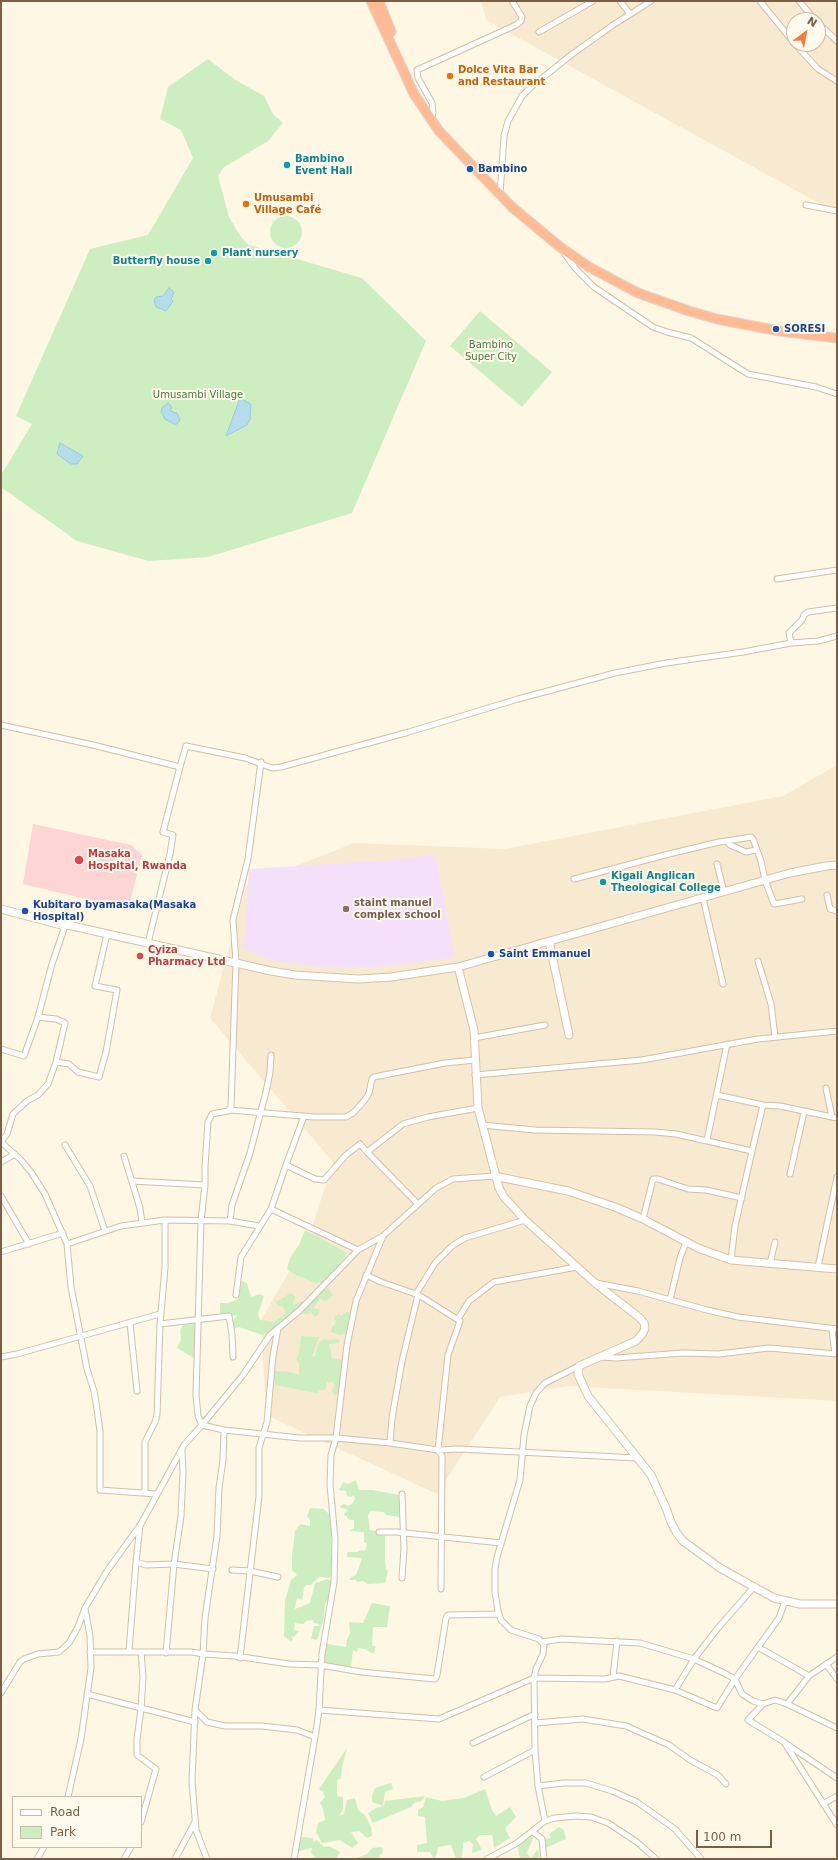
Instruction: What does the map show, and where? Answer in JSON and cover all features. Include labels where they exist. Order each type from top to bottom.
[{"type":"highway","points":[[371,1],[414,94],[431,120],[500,196],[537,230],[560,247],[589,267],[633,290],[689,311],[717,319],[779,331],[837,338]]},
{"type":"highway","points":[[379,1],[391,29],[400,62]]},
{"type":"main road","points":[[1,909],[65,926],[68,925],[295,975],[358,979],[391,977],[458,967],[802,870],[837,865]]},
{"type":"main road","points":[[549,941],[569,1035]]},
{"type":"main road","points":[[458,967],[472,1019],[478,1108],[494,1176],[504,1197],[525,1220],[577,1267],[640,1318],[645,1328],[641,1337],[636,1341],[579,1366],[579,1378],[588,1396],[638,1458],[658,1488],[676,1532],[683,1541],[709,1561],[753,1588],[774,1598],[800,1604],[837,1604]]},
{"type":"main road","points":[[494,1176],[568,1191],[643,1219],[686,1242],[731,1260],[837,1269]]},
{"type":"street","points":[[431,120],[433,113],[432,103],[418,78],[417,70],[516,25],[521,21],[522,17],[512,1]]},
{"type":"street","points":[[539,32],[593,1]]},
{"type":"street","points":[[620,1],[630,14]]},
{"type":"street","points":[[500,196],[504,136],[508,121],[522,96],[531,87],[571,56],[651,1]]},
{"type":"street","points":[[760,1],[786,34]]},
{"type":"street","points":[[800,1],[809,12]]},
{"type":"street","points":[[826,31],[837,41]]},
{"type":"street","points":[[802,52],[818,69],[837,81]]},
{"type":"street","points":[[806,205],[837,211]]},
{"type":"street","points":[[560,247],[575,268],[594,287],[653,327],[691,338],[748,374],[816,386],[837,394]]},
{"type":"street","points":[[777,579],[837,570]]},
{"type":"street","points":[[791,643],[789,633],[802,620],[804,615],[808,612],[837,608]]},
{"type":"street","points":[[148,943],[170,854],[173,835],[163,832],[186,746],[261,762],[272,768],[281,767],[408,732],[518,698],[615,673],[666,663],[772,648],[791,643],[818,641],[837,636]]},
{"type":"street","points":[[1,725],[93,745],[180,767]]},
{"type":"street","points":[[230,1110],[236,962],[233,920],[248,859],[261,762]]},
{"type":"street","points":[[574,879],[669,854],[751,837],[761,861],[765,880],[774,904],[802,899]]},
{"type":"street","points":[[726,841],[730,845],[746,852],[756,850]]},
{"type":"street","points":[[718,864],[724,892]]},
{"type":"street","points":[[827,895],[830,909],[837,911]]},
{"type":"street","points":[[703,898],[723,984]]},
{"type":"street","points":[[1,1049],[24,1056],[38,1017],[52,964],[65,926]]},
{"type":"street","points":[[56,1062],[69,1064],[78,1072],[99,1077],[106,1052],[117,990],[94,986],[107,934]]},
{"type":"street","points":[[758,961],[771,1004],[775,1037]]},
{"type":"street","points":[[38,1017],[56,1019],[65,1023],[56,1062],[48,1084],[38,1095],[27,1101],[13,1114],[7,1134],[1,1142],[15,1154],[31,1172],[45,1194],[67,1244],[71,1287],[87,1369],[94,1391],[98,1416],[100,1432],[100,1490],[145,1492],[156,1494]]},
{"type":"street","points":[[474,1038],[545,1025]]},
{"type":"street","points":[[476,1075],[642,1060],[727,1044],[775,1037],[837,1031]]},
{"type":"street","points":[[707,1140],[727,1044]]},
{"type":"street","points":[[230,1221],[232,1205],[250,1153],[270,1072],[270,1055]]},
{"type":"street","points":[[202,1425],[198,1416],[196,1395],[201,1221],[205,1185],[209,1118],[212,1114],[230,1110],[341,1118],[350,1115],[365,1100],[374,1077],[445,1063],[475,1060]]},
{"type":"street","points":[[716,1095],[762,1105],[780,1106],[834,1118],[826,1088]]},
{"type":"street","points":[[731,1260],[736,1226],[762,1105]]},
{"type":"street","points":[[367,1152],[403,1124],[428,1117],[478,1108]]},
{"type":"street","points":[[790,1174],[804,1112]]},
{"type":"street","points":[[236,1295],[241,1257],[271,1209],[304,1116]]},
{"type":"street","points":[[482,1125],[535,1130],[655,1132],[676,1134],[752,1151]]},
{"type":"street","points":[[286,1165],[315,1179],[324,1180],[346,1155],[360,1144],[418,1204]]},
{"type":"street","points":[[65,1145],[90,1186],[105,1231]]},
{"type":"street","points":[[1,1162],[15,1154]]},
{"type":"street","points":[[124,1156],[132,1181],[142,1223]]},
{"type":"street","points":[[1,1693],[20,1662],[24,1659],[38,1654],[59,1652],[69,1644],[78,1627],[85,1608],[107,1571],[140,1524],[182,1449],[190,1437],[202,1425],[249,1367],[266,1341],[278,1328],[299,1311],[358,1250],[383,1236],[436,1188],[453,1180],[494,1176]]},
{"type":"street","points":[[818,1267],[837,1177]]},
{"type":"street","points":[[643,1219],[653,1179],[658,1179],[688,1189],[706,1190],[742,1198]]},
{"type":"street","points":[[132,1181],[205,1185]]},
{"type":"street","points":[[1,1196],[29,1244]]},
{"type":"street","points":[[271,1209],[358,1250]]},
{"type":"street","points":[[67,1244],[105,1231],[165,1220],[230,1221],[259,1226]]},
{"type":"street","points":[[145,1492],[145,1442],[156,1422],[157,1415],[160,1314],[165,1268],[165,1220]]},
{"type":"street","points":[[390,1443],[392,1418],[402,1361],[417,1294],[435,1263],[452,1246],[465,1238],[525,1220]]},
{"type":"street","points":[[1,1252],[63,1233]]},
{"type":"street","points":[[294,1859],[319,1710],[324,1630],[335,1568],[335,1539],[330,1485],[331,1455],[336,1438],[347,1345],[356,1301],[383,1236]]},
{"type":"street","points":[[670,1300],[680,1258],[686,1242]]},
{"type":"street","points":[[770,1264],[775,1242]]},
{"type":"street","points":[[458,1320],[469,1301],[494,1282],[577,1267]]},
{"type":"street","points":[[366,1275],[381,1282],[417,1294],[458,1320],[460,1325],[448,1355],[438,1450],[442,1456],[442,1537],[440,1589]]},
{"type":"street","points":[[595,1283],[638,1291],[738,1317],[835,1329],[836,1354],[769,1348],[719,1354],[683,1353],[616,1358],[602,1357]]},
{"type":"street","points":[[1,1357],[38,1349],[160,1314]]},
{"type":"street","points":[[160,1324],[229,1316],[231,1318],[233,1358]]},
{"type":"street","points":[[130,1323],[137,1391]]},
{"type":"street","points":[[240,1658],[259,1496],[259,1448],[267,1422],[273,1356],[278,1328]]},
{"type":"street","points":[[545,1821],[538,1786],[535,1750],[534,1678],[544,1648],[539,1639],[511,1630],[502,1620],[499,1614],[495,1580],[497,1557],[520,1480],[522,1452],[530,1406],[540,1388],[551,1378],[579,1366]]},
{"type":"street","points":[[202,1425],[224,1430],[306,1438],[336,1438],[390,1443],[438,1450],[459,1449],[638,1458]]},
{"type":"street","points":[[207,1859],[196,1830],[192,1767],[195,1710],[213,1569],[219,1488],[223,1460],[224,1430]]},
{"type":"street","points":[[166,1653],[174,1564],[182,1516],[182,1449]]},
{"type":"street","points":[[402,1494],[404,1532],[402,1578]]},
{"type":"street","points":[[129,1651],[140,1524]]},
{"type":"street","points":[[379,1532],[404,1532],[501,1543]]},
{"type":"street","points":[[136,1562],[146,1564],[174,1564],[213,1569]]},
{"type":"street","points":[[232,1570],[278,1577]]},
{"type":"street","points":[[675,1690],[694,1659],[718,1628],[753,1588]]},
{"type":"street","points":[[319,1710],[439,1719],[534,1678],[605,1679],[619,1676],[675,1690],[717,1708],[734,1679],[779,1618],[785,1601]]},
{"type":"street","points":[[68,1796],[82,1739],[91,1668],[90,1636],[85,1608]]},
{"type":"street","points":[[90,1652],[192,1652],[289,1664],[321,1665],[376,1673],[435,1679],[437,1675],[446,1618],[448,1615],[499,1614]]},
{"type":"street","points":[[542,1642],[561,1639],[640,1643],[694,1659],[734,1679],[742,1694],[753,1701],[762,1704]]},
{"type":"street","points":[[613,1677],[617,1641]]},
{"type":"street","points":[[758,1648],[809,1676]]},
{"type":"street","points":[[141,1652],[143,1677],[137,1739],[137,1755],[156,1769],[142,1818]]},
{"type":"street","points":[[788,1704],[809,1676],[837,1657]]},
{"type":"street","points":[[826,1664],[837,1678]]},
{"type":"street","points":[[87,1694],[195,1722]]},
{"type":"street","points":[[837,1728],[788,1704],[775,1700],[762,1704],[748,1720],[784,1742],[837,1778]]},
{"type":"street","points":[[195,1710],[207,1722],[225,1726],[262,1726],[297,1730],[315,1737]]},
{"type":"street","points":[[473,1743],[535,1714]]},
{"type":"street","points":[[535,1723],[583,1719],[626,1726],[669,1745],[690,1760],[718,1775],[726,1784]]},
{"type":"street","points":[[784,1742],[837,1824]]},
{"type":"street","points":[[484,1777],[535,1750]]},
{"type":"street","points":[[538,1786],[563,1783],[586,1784],[612,1791],[637,1802],[675,1829],[701,1859]]},
{"type":"street","points":[[823,1804],[837,1796]]},
{"type":"street","points":[[487,1859],[508,1848],[545,1821],[556,1818],[576,1816],[599,1820],[637,1842],[656,1859]]},
{"type":"street","points":[[175,1859],[195,1821]]},
{"type":"street","points":[[532,1831],[542,1839],[544,1859]]},
{"type":"street","points":[[37,1859],[43,1848]]},
{"type":"street","points":[[124,1859],[130,1848]]},
{"type":"shaded area","points":[[481,1],[837,1],[837,213],[486,20]]},
{"type":"shaded area","points":[[837,765],[837,1401],[567,1386],[500,1397],[437,1494],[266,1415],[261,1320],[309,1237],[333,1162],[210,1018],[246,886],[354,843],[505,849],[783,796]]},
{"type":"shaded area","points":[[33,824],[131,845],[142,855],[128,909],[23,884]]},
{"type":"shaded area","name":"staint manuel complex school","points":[[435,855],[454,953],[452,958],[379,967],[321,967],[273,961],[244,949],[249,869],[392,860]]},
{"type":"green space","name":"Umusambi Village","points":[[208,59],[234,79],[264,96],[273,114],[283,123],[268,141],[223,168],[218,176],[229,217],[241,237],[249,245],[362,278],[426,341],[352,513],[208,557],[149,561],[77,541],[1,487],[1,475],[32,424],[16,416],[90,249],[148,235],[193,158],[181,130],[160,119],[168,87]]},
{"type":"green space","points":[[286,216],[297,221],[302,232],[297,243],[286,248],[275,243],[270,232],[275,221]]},
{"type":"green space","name":"Bambino Super City","points":[[480,311],[552,372],[522,407],[450,346]]},
{"type":"green space","points":[[305,1230],[347,1253],[336,1270],[323,1282],[316,1283],[294,1274],[287,1269],[290,1258],[300,1243]]},
{"type":"green space","points":[[242,1281],[247,1283],[251,1297],[260,1294],[264,1296],[258,1314],[260,1320],[274,1322],[286,1313],[283,1307],[279,1306],[276,1302],[291,1293],[295,1296],[293,1305],[302,1301],[303,1304],[280,1325],[262,1335],[239,1327],[234,1329],[232,1322],[237,1315],[228,1317],[220,1314],[220,1303],[229,1303],[238,1299]]},
{"type":"green space","points":[[328,1288],[333,1295],[326,1301],[320,1299],[316,1304],[313,1308],[320,1310],[317,1316],[315,1317],[311,1311],[309,1314],[303,1314],[303,1310],[306,1309],[304,1307],[305,1304],[308,1306],[319,1293]]},
{"type":"green space","points":[[351,1311],[347,1333],[340,1335],[331,1332],[332,1326],[335,1325],[336,1320],[334,1319],[337,1315],[340,1314],[342,1316],[344,1313]]},
{"type":"green space","points":[[194,1324],[196,1334],[194,1358],[177,1348],[181,1339],[180,1330],[183,1325]]},
{"type":"green space","points":[[301,1336],[319,1337],[312,1357],[315,1356],[318,1345],[322,1340],[340,1339],[339,1343],[329,1344],[332,1358],[345,1360],[340,1393],[334,1396],[332,1390],[335,1385],[332,1382],[327,1382],[325,1390],[320,1390],[317,1393],[275,1385],[275,1380],[273,1380],[273,1371],[290,1372],[299,1375],[299,1363],[296,1359],[299,1354]]},
{"type":"green space","points":[[356,1480],[359,1490],[372,1490],[400,1495],[402,1515],[400,1517],[386,1515],[384,1512],[370,1511],[368,1516],[370,1530],[385,1533],[385,1562],[386,1569],[388,1571],[385,1583],[367,1584],[364,1581],[357,1582],[356,1580],[349,1580],[356,1575],[362,1558],[347,1557],[347,1552],[357,1552],[360,1550],[365,1551],[367,1544],[364,1542],[364,1532],[349,1531],[354,1528],[354,1520],[350,1520],[347,1516],[345,1516],[344,1513],[348,1511],[340,1506],[344,1504],[348,1506],[352,1504],[355,1499],[354,1496],[347,1496],[346,1491],[339,1490],[343,1482],[348,1484]]},
{"type":"green space","points":[[310,1508],[324,1509],[331,1516],[331,1575],[329,1578],[319,1577],[311,1585],[306,1585],[303,1588],[302,1600],[297,1598],[295,1609],[310,1603],[315,1583],[328,1579],[331,1581],[332,1590],[329,1592],[328,1599],[325,1604],[324,1618],[317,1640],[311,1639],[314,1626],[319,1626],[319,1624],[314,1623],[313,1620],[306,1621],[303,1624],[295,1623],[294,1630],[299,1631],[294,1637],[291,1636],[293,1640],[290,1641],[284,1636],[285,1601],[291,1580],[297,1575],[292,1570],[295,1531],[300,1524],[310,1526],[310,1520],[307,1516]]},
{"type":"green space","points":[[372,1603],[390,1606],[387,1627],[373,1627],[372,1646],[376,1646],[374,1653],[373,1654],[365,1649],[358,1648],[357,1652],[353,1650],[351,1668],[331,1667],[321,1660],[323,1643],[346,1647],[347,1639],[350,1633],[349,1622],[363,1623]]},
{"type":"green space","points":[[347,1748],[341,1778],[337,1780],[337,1796],[343,1797],[343,1809],[339,1816],[344,1814],[347,1800],[355,1798],[358,1810],[365,1815],[371,1827],[372,1836],[367,1838],[359,1831],[351,1832],[358,1843],[352,1848],[340,1840],[322,1843],[316,1832],[318,1823],[325,1820],[323,1808],[320,1803],[325,1797],[323,1792],[319,1789]]},
{"type":"green space","points":[[391,1783],[393,1789],[385,1792],[383,1806],[372,1802],[372,1796],[375,1788]]},
{"type":"green space","points":[[485,1789],[492,1810],[496,1816],[510,1807],[516,1817],[505,1828],[510,1838],[494,1848],[492,1835],[480,1835],[476,1839],[482,1850],[472,1853],[473,1844],[469,1841],[463,1843],[462,1859],[456,1859],[451,1845],[438,1847],[437,1854],[434,1859],[430,1852],[417,1852],[417,1845],[427,1843],[425,1817],[418,1816],[418,1810],[423,1807],[426,1797],[442,1801],[464,1798]]},
{"type":"green space","points":[[425,1796],[423,1800],[414,1803],[411,1807],[373,1823],[368,1813],[376,1808],[384,1806],[385,1801]]},
{"type":"green space","points":[[559,1827],[564,1830],[566,1839],[543,1849],[539,1845],[544,1839],[551,1838],[549,1834]]},
{"type":"green space","points":[[535,1834],[527,1853],[531,1858],[538,1849],[540,1859],[520,1859],[517,1843]]},
{"type":"green space","points":[[300,1838],[313,1838],[313,1842],[317,1840],[324,1847],[329,1846],[340,1852],[336,1859],[316,1859],[311,1853],[312,1848],[295,1852]]},
{"type":"green space","points":[[382,1847],[383,1853],[379,1855],[380,1859],[354,1859],[367,1854],[372,1848]]},
{"type":"water","points":[[169,288],[174,292],[171,299],[173,301],[166,311],[156,307],[154,300],[156,297],[163,296]]},
{"type":"water","points":[[240,398],[251,404],[250,419],[247,425],[226,436]]},
{"type":"water","points":[[168,403],[172,407],[170,411],[177,413],[180,420],[177,424],[165,419],[161,412],[162,408]]},
{"type":"water","points":[[60,443],[83,456],[77,464],[71,464],[57,454]]},
{"type":"place","name":"Dolce Vita Bar and Restaurant","points":[[450,76]]},
{"type":"place","name":"Bambino Event Hall","points":[[287,165]]},
{"type":"place","name":"Bambino","points":[[470,169]]},
{"type":"place","name":"Umusambi Village Café","points":[[246,204]]},
{"type":"place","name":"Plant nursery","points":[[214,253]]},
{"type":"place","name":"Butterfly house","points":[[208,261]]},
{"type":"place","name":"SORESI","points":[[776,329]]},
{"type":"place","name":"Masaka Hospital, Rwanda","points":[[79,860]]},
{"type":"place","name":"Kigali Anglican Theological College","points":[[603,882]]},
{"type":"place","name":"staint manuel complex school","points":[[346,909]]},
{"type":"place","name":"Kubitaro byamasaka(Masaka Hospital)","points":[[25,911]]},
{"type":"place","name":"Saint Emmanuel","points":[[491,954]]},
{"type":"place","name":"Cyiza Pharmacy Ltd","points":[[140,956]]}]
